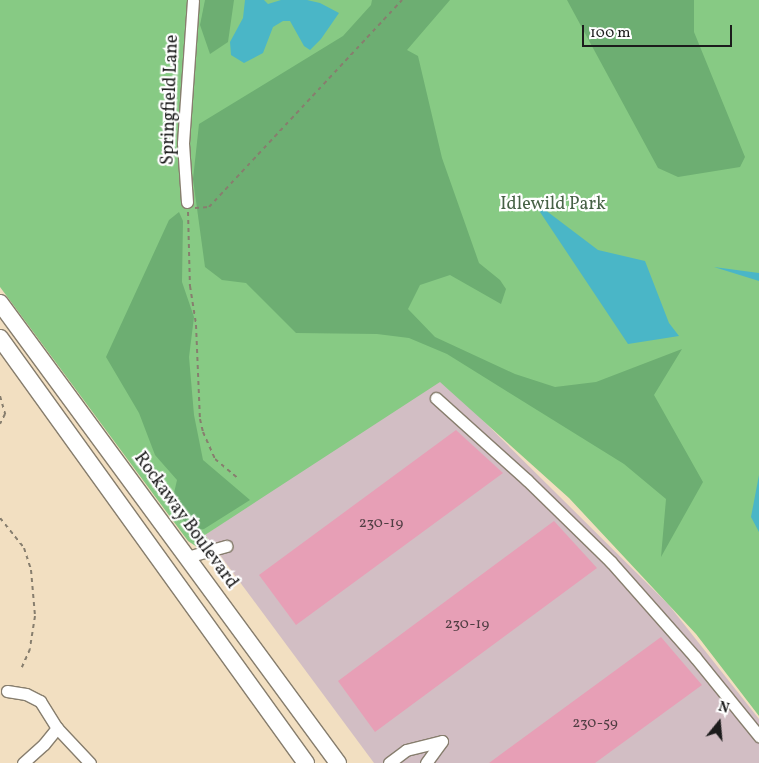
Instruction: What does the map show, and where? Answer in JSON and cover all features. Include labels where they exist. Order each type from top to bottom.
[{"type":"highway","name":"Rockaway Boulevard","points":[[0,303],[338,763]]},
{"type":"highway","points":[[0,338],[306,763]]},
{"type":"street","name":"Springfield Lane","points":[[187,202],[183,143],[193,0]]},
{"type":"street","points":[[436,398],[528,480],[611,562],[695,657],[759,736]]},
{"type":"street","points":[[187,558],[226,546]]},
{"type":"street","points":[[7,691],[36,698],[43,705],[57,728],[90,763]]},
{"type":"street","points":[[24,763],[49,739],[57,728]]},
{"type":"street","points":[[389,763],[406,750],[442,741],[426,763]]},
{"type":"path","points":[[187,202],[197,209],[209,207],[402,0]]},
{"type":"path","points":[[187,202],[190,286],[196,325],[200,419],[203,432],[215,459],[238,478]]},
{"type":"path","points":[[0,396],[5,414],[0,424]]},
{"type":"path","points":[[0,518],[24,548],[31,570],[35,616],[30,649],[22,667]]},
{"type":"shaded area","points":[[437,375],[668,604],[759,719],[759,763],[374,763],[205,535]]},
{"type":"green space","name":"Idlewild Park","points":[[0,0],[759,0],[759,716],[696,634],[569,498],[440,382],[205,535],[212,546],[197,547],[188,541],[0,287]]},
{"type":"green space","points":[[205,0],[234,0],[228,42],[210,54],[200,25]]},
{"type":"green space","points":[[372,0],[450,0],[407,50],[418,56],[442,158],[479,263],[500,280],[506,289],[501,304],[450,275],[420,285],[408,309],[435,337],[515,374],[555,387],[596,382],[682,349],[654,395],[703,482],[661,557],[666,499],[624,464],[447,354],[409,338],[377,334],[296,333],[246,283],[222,280],[205,267],[193,179],[199,124],[343,36],[371,5]]},
{"type":"green space","points":[[567,0],[694,0],[694,32],[745,157],[740,167],[678,177],[658,168]]},
{"type":"green space","points":[[179,212],[183,221],[182,282],[194,317],[189,357],[194,415],[203,460],[250,500],[204,529],[193,531],[171,506],[177,480],[155,455],[139,413],[106,357],[169,220]]},
{"type":"water","points":[[245,0],[264,0],[268,4],[281,0],[307,0],[320,3],[339,13],[321,39],[310,50],[304,46],[290,21],[283,21],[273,27],[263,53],[244,63],[231,55],[230,42],[243,18]]},
{"type":"water","points":[[532,200],[598,250],[645,261],[669,323],[679,336],[628,344]]},
{"type":"water","points":[[714,267],[759,273],[759,281]]},
{"type":"water","points":[[759,475],[759,532],[751,517]]},
{"type":"building","points":[[456,430],[503,473],[296,625],[259,575]]},
{"type":"building","points":[[554,521],[597,568],[375,732],[338,681]]},
{"type":"building","points":[[661,637],[702,685],[595,763],[489,763]]}]
